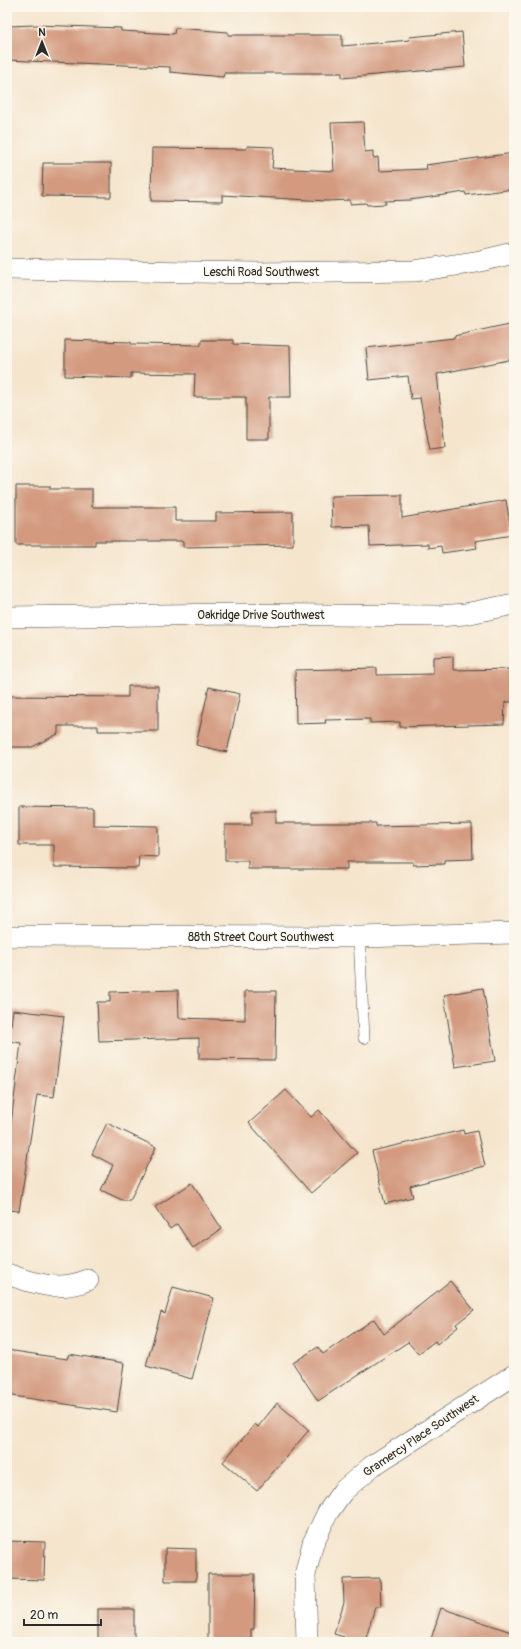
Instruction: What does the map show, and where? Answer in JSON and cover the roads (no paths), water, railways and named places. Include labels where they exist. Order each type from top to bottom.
[{"type":"street","name":"Leschi Road Southwest","points":[[7,269],[257,273],[414,271],[476,262],[514,254]]},
{"type":"street","name":"Oakridge Drive Southwest","points":[[7,617],[234,614],[439,616],[465,614],[514,604]]},
{"type":"street","name":"88th Street Court Southwest","points":[[7,936],[359,937],[514,933]]},
{"type":"street","points":[[7,1274],[53,1287],[72,1286],[88,1280]]},
{"type":"street","name":"Gramercy Place Southwest","points":[[307,1642],[305,1575],[308,1562],[313,1543],[321,1525],[343,1492],[372,1466],[514,1375]]},
{"type":"lane","points":[[359,937],[364,1038]]}]
